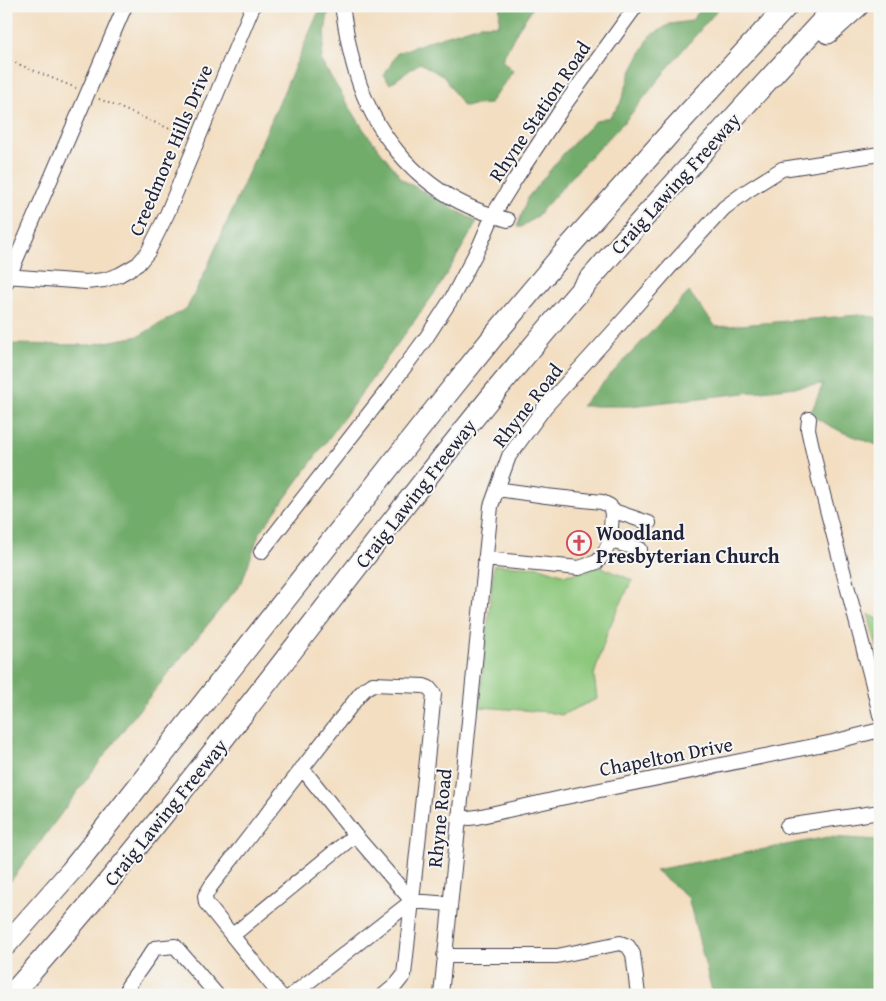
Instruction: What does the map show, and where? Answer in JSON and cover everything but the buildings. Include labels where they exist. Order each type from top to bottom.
[{"type":"highway","points":[[670,133],[772,6]]},
{"type":"highway","name":"Craig Lawing Freeway","points":[[6,945],[71,871],[497,332],[568,248],[670,133],[787,6]]},
{"type":"highway","name":"Craig Lawing Freeway","points":[[10,995],[58,942],[108,882],[230,730],[458,438],[575,295],[836,6]]},
{"type":"highway","points":[[723,129],[858,6]]},
{"type":"street","points":[[7,279],[125,6]]},
{"type":"street","name":"Creedmore Hills Drive","points":[[7,279],[86,282],[104,280],[119,275],[138,264],[148,252],[166,214],[253,6]]},
{"type":"street","points":[[342,6],[362,93],[370,112],[382,132],[405,160],[427,181],[468,206],[508,220]]},
{"type":"street","name":"Rhyne Station Road","points":[[261,552],[426,338],[452,298],[480,246],[494,215],[514,181],[563,107],[636,6]]},
{"type":"street","name":"Rhyne Road","points":[[441,995],[491,506],[509,456],[545,407],[724,208],[782,169],[880,154]]},
{"type":"street","points":[[809,419],[808,429],[819,479],[880,715]]},
{"type":"street","points":[[485,559],[579,568],[597,562],[604,554],[610,540],[612,514],[610,506],[602,502],[497,489]]},
{"type":"street","points":[[611,510],[649,522]]},
{"type":"street","points":[[610,540],[640,549]]},
{"type":"street","points":[[280,995],[206,903],[205,896],[302,768],[366,688],[373,684],[424,686],[429,688],[434,694],[404,975],[384,995]]},
{"type":"street","name":"Chapelton Drive","points":[[459,816],[477,817],[833,742],[880,730]]},
{"type":"street","points":[[302,768],[355,835],[412,902]]},
{"type":"street","points":[[787,826],[880,812]]},
{"type":"street","points":[[233,935],[355,835]]},
{"type":"street","points":[[292,995],[412,902],[450,904]]},
{"type":"street","points":[[444,956],[557,956],[620,943],[628,946],[632,954],[638,995]]},
{"type":"street","points":[[132,995],[128,986],[155,948],[175,946],[216,995]]},
{"type":"path","points":[[6,59],[78,89]]},
{"type":"path","points":[[97,99],[187,136]]},
{"type":"green space","points":[[500,6],[534,6],[518,29],[502,60],[513,71],[489,104],[463,106],[444,77],[420,63],[390,84],[384,76],[397,53],[480,25],[499,25]]},
{"type":"green space","points":[[704,6],[721,6],[627,119],[536,217],[521,227],[517,227],[528,197],[565,152],[594,122],[609,118],[620,104],[631,72],[650,36],[670,24],[691,21]]},
{"type":"green space","points":[[318,13],[328,13],[321,61],[364,130],[403,180],[477,222],[439,287],[259,534],[242,582],[130,721],[11,881],[6,885],[6,344],[89,345],[139,336],[187,308],[203,277]]},
{"type":"green space","points":[[689,292],[716,327],[859,315],[880,319],[880,446],[842,432],[810,415],[823,384],[630,406],[581,406]]},
{"type":"green space","points":[[494,565],[540,567],[565,575],[583,572],[599,566],[632,580],[608,630],[594,675],[597,699],[561,715],[549,712],[479,707]]},
{"type":"green space","points":[[868,614],[880,620],[880,658]]},
{"type":"green space","points":[[828,837],[880,840],[880,995],[713,995],[688,897],[655,870]]},
{"type":"place","name":"Woodland Presbyterian Church","points":[[579,543]]}]
